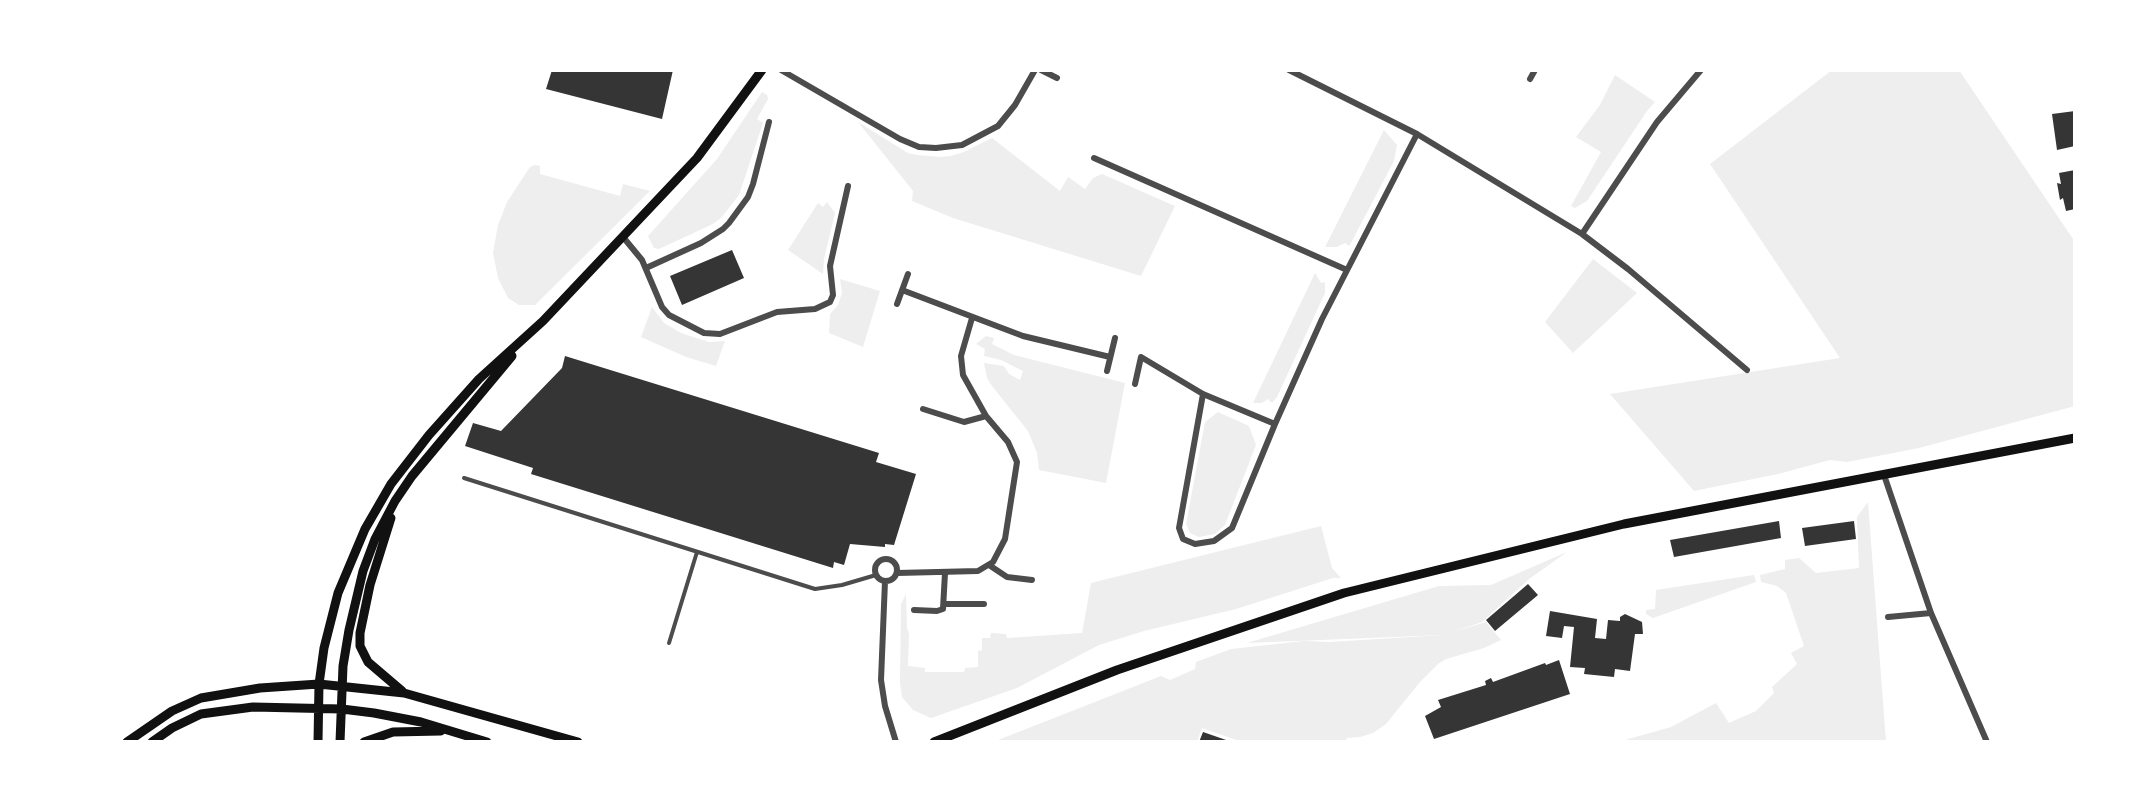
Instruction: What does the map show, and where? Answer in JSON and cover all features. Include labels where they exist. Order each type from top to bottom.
[{"type":"main road","points":[[340,742],[349,630],[363,571],[395,501],[529,335],[697,158],[762,70]]},
{"type":"main road","points":[[318,742],[324,648],[338,593],[378,504],[453,408],[529,335]]},
{"type":"main road","points":[[934,742],[1117,670],[1344,594],[1593,530],[2075,438]]},
{"type":"main road","points":[[395,501],[370,586],[360,646],[368,662],[404,693]]},
{"type":"main road","points":[[127,742],[172,711],[202,698],[260,688],[319,684],[404,693],[578,742]]},
{"type":"main road","points":[[152,742],[188,720],[213,711],[254,707],[342,710],[421,722],[487,742]]},
{"type":"main road","points":[[364,742],[393,732],[454,731]]},
{"type":"street","points":[[781,70],[900,139],[918,147],[936,148],[962,145],[998,126],[1038,70],[1057,78]]},
{"type":"street","points":[[1289,70],[1417,134],[1582,234],[1628,268],[1747,370]]},
{"type":"street","points":[[1530,79],[1535,70]]},
{"type":"street","points":[[1582,234],[1657,122],[1701,70]]},
{"type":"street","points":[[646,268],[700,243],[729,223],[748,197],[769,122]]},
{"type":"street","points":[[1204,394],[1179,528],[1187,542],[1195,544],[1214,541],[1229,532],[1346,270],[1417,134]]},
{"type":"street","points":[[1094,158],[1346,270]]},
{"type":"street","points":[[624,236],[646,268],[669,315],[709,334],[728,332],[777,312],[822,307],[830,302],[830,266],[848,186]]},
{"type":"street","points":[[897,304],[908,274]]},
{"type":"street","points":[[902,290],[1024,336],[1110,357]]},
{"type":"street","points":[[897,573],[978,571],[997,556],[1005,539],[1016,462],[1008,442],[966,383],[961,366],[972,318]]},
{"type":"street","points":[[1107,371],[1114,338]]},
{"type":"street","points":[[1135,384],[1141,357],[1204,394],[1275,424]]},
{"type":"street","points":[[923,409],[964,422],[986,416]]},
{"type":"street","points":[[1884,474],[1931,613],[1987,742]]},
{"type":"street","points":[[885,560],[894,563],[897,573],[886,581],[876,575],[878,564],[885,560]]},
{"type":"street","points":[[988,566],[1007,577],[1032,580]]},
{"type":"street","points":[[914,610],[942,610],[945,574]]},
{"type":"street","points":[[886,581],[881,680],[884,706],[896,742]]},
{"type":"street","points":[[944,604],[984,604]]},
{"type":"street","points":[[1888,616],[1931,613]]},
{"type":"lane","points":[[464,478],[815,589],[876,575]]},
{"type":"lane","points":[[669,644],[697,551]]},
{"type":"shaded area","points":[[1832,70],[1959,70],[2075,242],[2075,406],[1919,448],[1847,462],[1830,460],[1694,491],[1610,394],[1840,358],[1710,164]]},
{"type":"shaded area","points":[[1615,75],[1655,102],[1587,201],[1575,208],[1571,206],[1601,152],[1576,137],[1600,105]]},
{"type":"shaded area","points":[[762,92],[768,99],[757,119],[763,123],[739,195],[713,224],[654,248],[648,236],[717,159]]},
{"type":"shaded area","points":[[858,122],[917,155],[951,156],[992,138],[1060,191],[1068,177],[1085,189],[1102,174],[1175,206],[1141,276],[953,218],[912,201],[913,191]]},
{"type":"shaded area","points":[[1384,130],[1397,145],[1394,161],[1349,246],[1345,243],[1325,247]]},
{"type":"shaded area","points":[[535,165],[540,166],[540,174],[620,196],[623,184],[650,191],[535,305],[519,305],[508,298],[498,278],[493,253],[507,202]]},
{"type":"shaded area","points":[[827,202],[835,213],[823,274],[788,250],[818,203],[823,207]]},
{"type":"shaded area","points":[[1593,259],[1637,293],[1573,353],[1545,322]]},
{"type":"shaded area","points":[[1315,273],[1321,283],[1325,282],[1325,293],[1277,397],[1272,403],[1268,399],[1253,403]]},
{"type":"shaded area","points":[[840,279],[880,291],[863,347],[829,333],[830,314],[842,293]]},
{"type":"shaded area","points":[[652,307],[664,323],[681,333],[709,342],[725,341],[716,366],[641,337]]},
{"type":"shaded area","points":[[986,336],[994,338],[992,344],[1014,355],[1125,383],[1106,483],[1039,470],[1028,431],[992,386],[984,363],[1004,366],[1020,380],[1023,371],[984,356],[985,349],[976,344]]},
{"type":"shaded area","points":[[1218,412],[1249,426],[1256,445],[1225,525],[1215,534],[1199,537],[1190,533],[1186,524],[1205,422]]},
{"type":"shaded area","points":[[1868,502],[1886,742],[1618,742],[1671,727],[1716,703],[1729,723],[1756,711],[1774,693],[1772,687],[1797,664],[1791,653],[1804,646],[1786,593],[1761,582],[1760,575],[1785,569],[1785,560],[1799,558],[1816,573],[1859,568],[1857,517]]},
{"type":"shaded area","points":[[1321,526],[1332,568],[1341,578],[1099,645],[1017,688],[931,718],[913,710],[902,697],[901,604],[906,594],[908,666],[925,668],[925,672],[964,672],[965,668],[978,667],[982,638],[990,638],[991,633],[1006,634],[1007,638],[1082,633],[1091,583]]},
{"type":"shaded area","points":[[1567,552],[1529,579],[1482,622],[1453,632],[1486,622],[1501,640],[1438,664],[1386,724],[1373,733],[1347,738],[1345,742],[1242,742],[1202,728],[1197,742],[993,742],[1161,676],[1170,680],[1195,669],[1196,662],[1231,649],[1304,641],[1444,635],[1247,643],[1439,586],[1491,585]]},
{"type":"shaded area","points":[[1754,575],[1756,582],[1653,618],[1646,614],[1646,610],[1655,609],[1656,590]]},
{"type":"building","points":[[552,70],[673,70],[662,119],[546,89]]},
{"type":"building","points":[[2075,111],[2075,146],[2057,150],[2052,114]]},
{"type":"building","points":[[2075,170],[2075,209],[2066,211],[2063,198],[2060,200],[2059,173]]},
{"type":"building","points":[[732,250],[744,278],[682,305],[670,276]]},
{"type":"building","points":[[565,356],[879,453],[876,462],[916,474],[894,545],[850,544],[844,565],[834,562],[833,568],[531,474],[533,468],[465,446],[473,423],[501,431],[562,368]]},
{"type":"building","points":[[1779,521],[1781,538],[1674,557],[1670,540]]},
{"type":"building","points":[[1854,521],[1856,539],[1805,546],[1802,528]]},
{"type":"building","points":[[1528,584],[1538,595],[1495,631],[1486,620]]},
{"type":"building","points":[[1550,611],[1597,619],[1595,638],[1606,639],[1608,620],[1620,621],[1625,614],[1642,622],[1643,634],[1635,634],[1630,671],[1615,669],[1614,677],[1584,674],[1585,668],[1570,667],[1574,627],[1564,626],[1562,638],[1546,636]]},
{"type":"building","points":[[1559,660],[1570,694],[1434,739],[1425,716],[1441,707],[1438,700],[1486,685],[1485,681],[1491,678],[1493,682]]},
{"type":"building","points":[[1203,732],[1229,741],[1229,742],[1199,742]]}]
